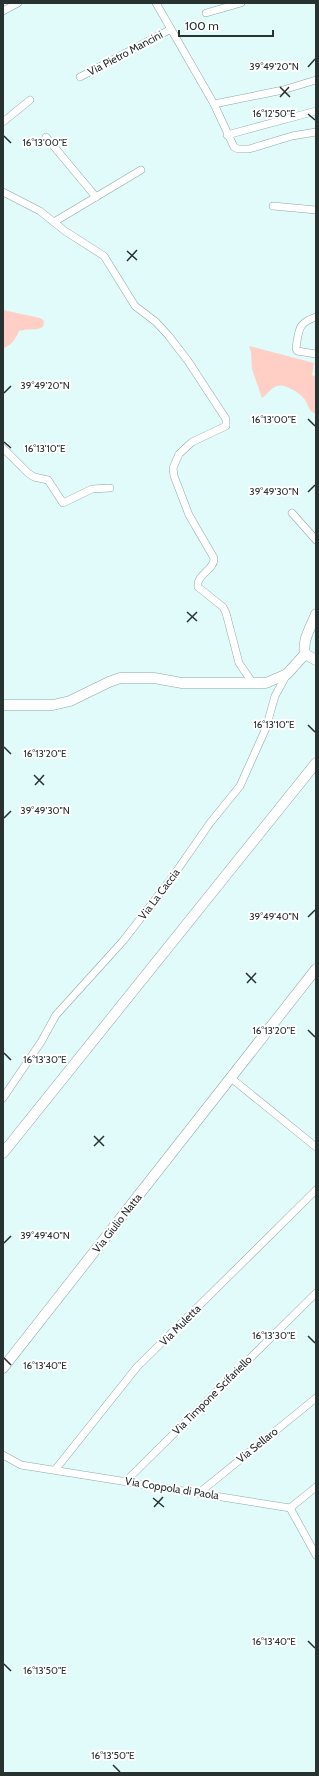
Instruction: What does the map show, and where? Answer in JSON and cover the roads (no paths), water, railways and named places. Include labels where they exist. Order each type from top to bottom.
[{"type":"street","points":[[3,11],[18,3]]},
{"type":"street","points":[[156,3],[214,104],[227,135],[234,147],[238,149],[249,149],[292,136],[316,132]]},
{"type":"street","points":[[206,13],[241,3]]},
{"type":"street","name":"Via Pietro Mancini","points":[[80,77],[171,29]]},
{"type":"street","points":[[214,104],[283,90],[316,80]]},
{"type":"street","points":[[3,122],[30,100]]},
{"type":"street","points":[[227,135],[316,111]]},
{"type":"street","points":[[46,137],[96,197]]},
{"type":"street","points":[[54,222],[141,170]]},
{"type":"street","points":[[3,192],[25,202],[104,256],[135,306],[162,328],[188,361],[226,419],[226,426],[192,442],[185,448],[177,458],[173,468],[174,476],[189,515],[214,558],[212,565],[199,580],[198,587],[223,607],[226,612],[239,663],[252,682]]},
{"type":"street","points":[[273,206],[316,210]]},
{"type":"street","points":[[316,317],[307,320],[300,327],[296,348],[297,351],[316,354]]},
{"type":"street","points":[[3,448],[28,473],[34,477],[48,480],[63,503],[92,490],[110,488]]},
{"type":"street","points":[[292,513],[316,540]]},
{"type":"street","points":[[3,705],[53,705],[70,701],[120,678],[154,678],[189,683],[266,683],[287,674],[304,654],[305,639],[316,614]]},
{"type":"street","points":[[304,654],[316,660]]},
{"type":"street","name":"Via La Caccia","points":[[3,1098],[41,1042],[56,1016],[123,941],[171,879],[210,823],[240,786],[266,728],[275,696],[287,674]]},
{"type":"street","points":[[3,1153],[316,763]]},
{"type":"street","name":"Via Giulio Natta","points":[[3,1368],[316,969]]},
{"type":"street","points":[[231,1078],[316,1147]]},
{"type":"street","name":"Via Muletta","points":[[55,1470],[137,1367],[316,1190]]},
{"type":"street","name":"Via Timpone Scifariello","points":[[126,1481],[316,1293]]},
{"type":"street","name":"Via Sellaro","points":[[199,1493],[316,1398]]},
{"type":"street","name":"Via Coppola di Paola","points":[[3,1454],[21,1465],[290,1508]]},
{"type":"street","points":[[316,1487],[290,1508],[316,1556]]}]
